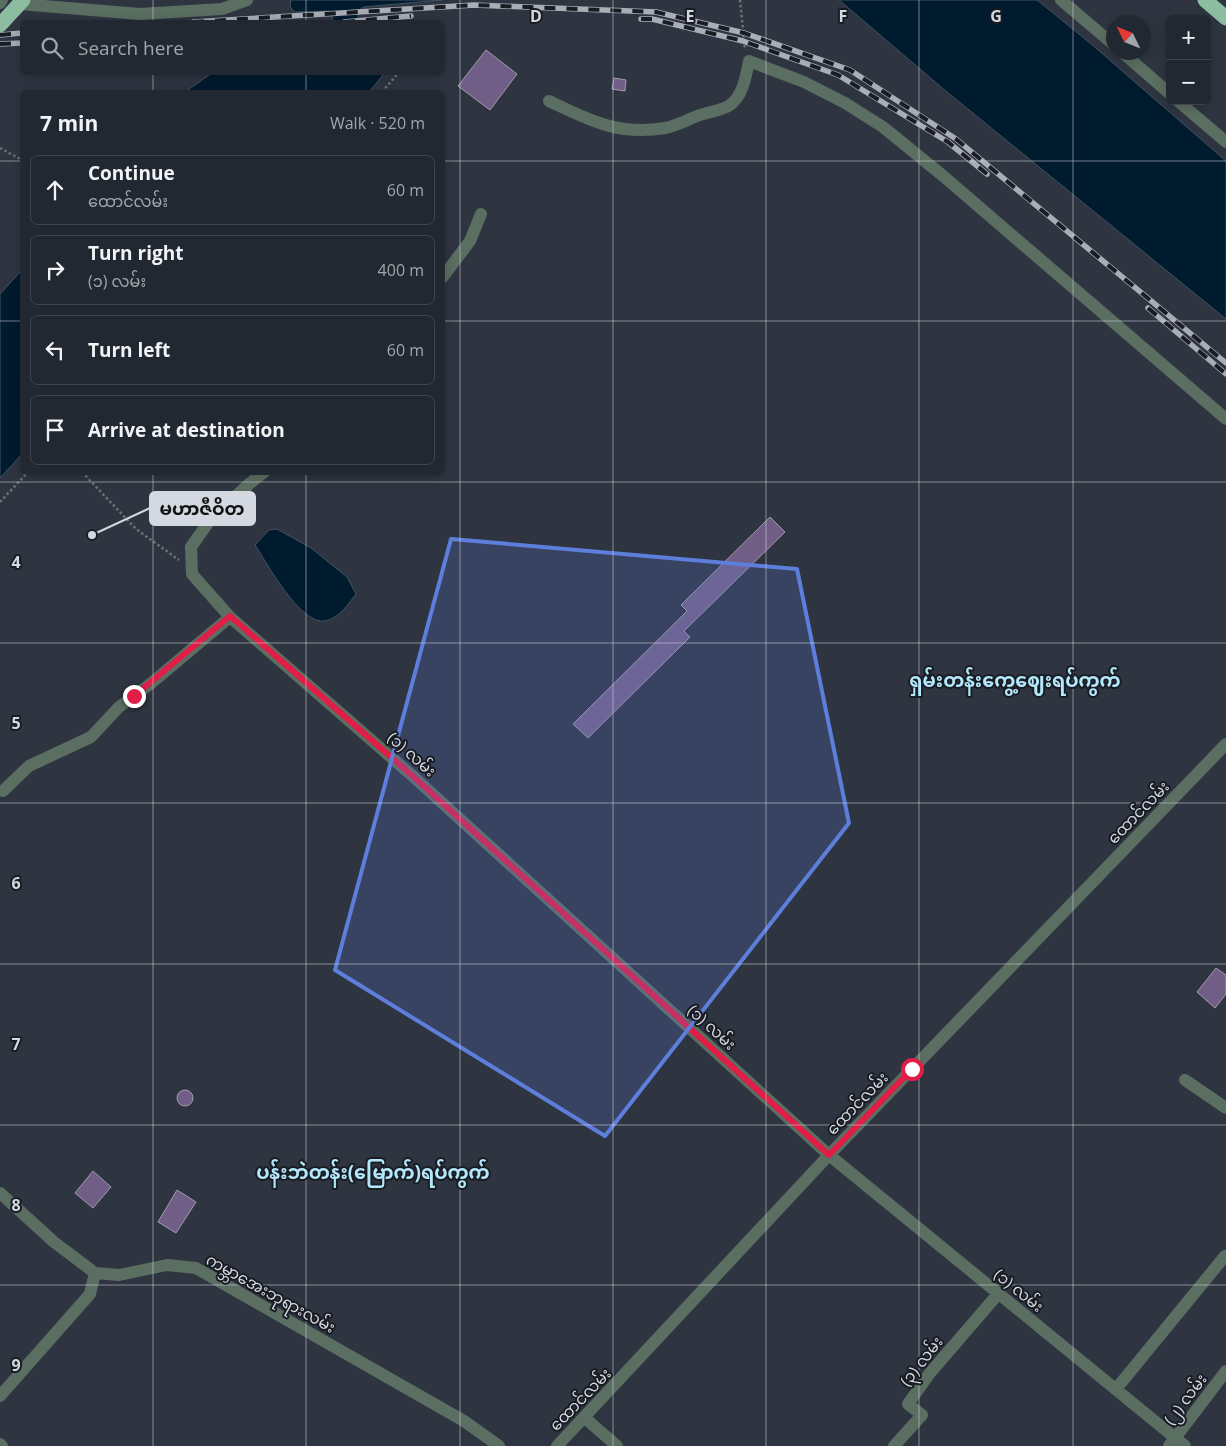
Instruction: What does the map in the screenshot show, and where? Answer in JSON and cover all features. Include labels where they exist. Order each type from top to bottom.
[{"type":"highway","points":[[1205,0],[1226,18]]},
{"type":"highway","points":[[0,25],[22,2]]},
{"type":"street","points":[[22,2],[140,14],[222,9],[247,0]]},
{"type":"street","points":[[1061,0],[1106,38]]},
{"type":"street","points":[[1131,60],[1166,90]]},
{"type":"street","points":[[549,101],[600,124],[626,130],[666,128],[729,106],[738,97],[744,83],[749,61],[812,86],[845,103],[883,127],[942,175],[1226,419]]},
{"type":"street","points":[[1183,105],[1226,142]]},
{"type":"street","points":[[445,274],[470,241],[481,214]]},
{"type":"street","points":[[192,569],[191,547],[210,520],[261,475]]},
{"type":"street","name":"(၁) လမ်း","points":[[192,569],[192,574],[230,616],[416,779],[829,1155],[1116,1389],[1177,1443]]},
{"type":"street","points":[[3,791],[29,766],[91,737],[119,707],[149,685],[230,616]]},
{"type":"street","name":"ထောင်လမ်း","points":[[557,1446],[829,1155],[1223,752]]},
{"type":"street","points":[[1185,1080],[1226,1108]]},
{"type":"street","points":[[0,1193],[54,1242],[95,1273],[90,1294],[0,1396]]},
{"type":"street","points":[[1116,1389],[1225,1256]]},
{"type":"street","name":"ကမ္ဘာအေးဘုရားလမ်း","points":[[95,1273],[119,1275],[168,1265],[196,1268],[464,1421],[499,1446]]},
{"type":"street","name":"(၃) လမ်း","points":[[894,1446],[922,1416],[908,1404],[930,1373],[998,1294]]},
{"type":"street","name":"(၂) လမ်း","points":[[1177,1443],[1226,1371]]},
{"type":"street","points":[[585,1418],[618,1446]]},
{"type":"path","points":[[740,0],[745,56],[749,61]]},
{"type":"path","points":[[384,90],[396,75]]},
{"type":"path","points":[[0,148],[20,159]]},
{"type":"path","points":[[0,502],[25,475]]},
{"type":"path","points":[[85,475],[136,529],[192,569]]},
{"type":"highlighted area","points":[[451,539],[797,569],[849,823],[605,1136],[335,970]]},
{"type":"water","points":[[291,0],[442,0],[363,7],[358,11],[358,20],[333,20],[330,11],[295,12],[290,7]]},
{"type":"water","points":[[839,0],[1037,0],[1090,43],[1106,57],[1106,60],[1110,60],[1226,161],[1226,319],[947,92]]},
{"type":"water","points":[[209,75],[383,75],[371,90],[188,90]]},
{"type":"water","points":[[20,272],[20,456],[0,478],[0,294]]},
{"type":"water","points":[[277,529],[311,548],[347,577],[356,594],[335,617],[325,621],[315,620],[295,603],[276,578],[255,545],[269,530]]},
{"type":"building","points":[[486,50],[517,74],[490,110],[458,86]]},
{"type":"building","points":[[614,78],[626,80],[625,91],[612,89]]},
{"type":"building","points":[[770,517],[785,532],[684,631],[690,637],[588,738],[573,724],[687,611],[681,605]]},
{"type":"building","points":[[1216,968],[1226,975],[1226,994],[1215,1008],[1197,992]]},
{"type":"building","points":[[182,1090],[188,1090],[193,1095],[191,1104],[182,1106],[177,1101],[177,1095]]},
{"type":"building","points":[[93,1171],[111,1187],[93,1208],[75,1193]]},
{"type":"building","points":[[177,1190],[196,1202],[176,1233],[158,1222]]},
{"type":"railway","points":[[226,20],[474,5],[656,12],[744,33],[850,70],[956,139],[1226,363]]},
{"type":"railway","points":[[366,20],[411,16]]},
{"type":"railway","points":[[641,19],[652,19],[743,41],[838,75],[948,142],[987,174]]},
{"type":"railway","points":[[0,35],[20,33]]},
{"type":"railway","points":[[0,44],[20,43]]},
{"type":"railway","points":[[1148,308],[1226,374]]},
{"type":"place","name":"မဟာဇီဝိတ","points":[[92,535]]},
{"type":"district","name":"ရှမ်းတန်းကွေ့ဈေးရပ်ကွက်","points":[[1015,680]]},
{"type":"district","name":"ပန်းဘဲတန်း(မြောက်)ရပ်ကွက်","points":[[373,1172]]},
{"type":"route","points":[[134,696],[230,616],[416,779],[829,1155],[912,1069]]}]
